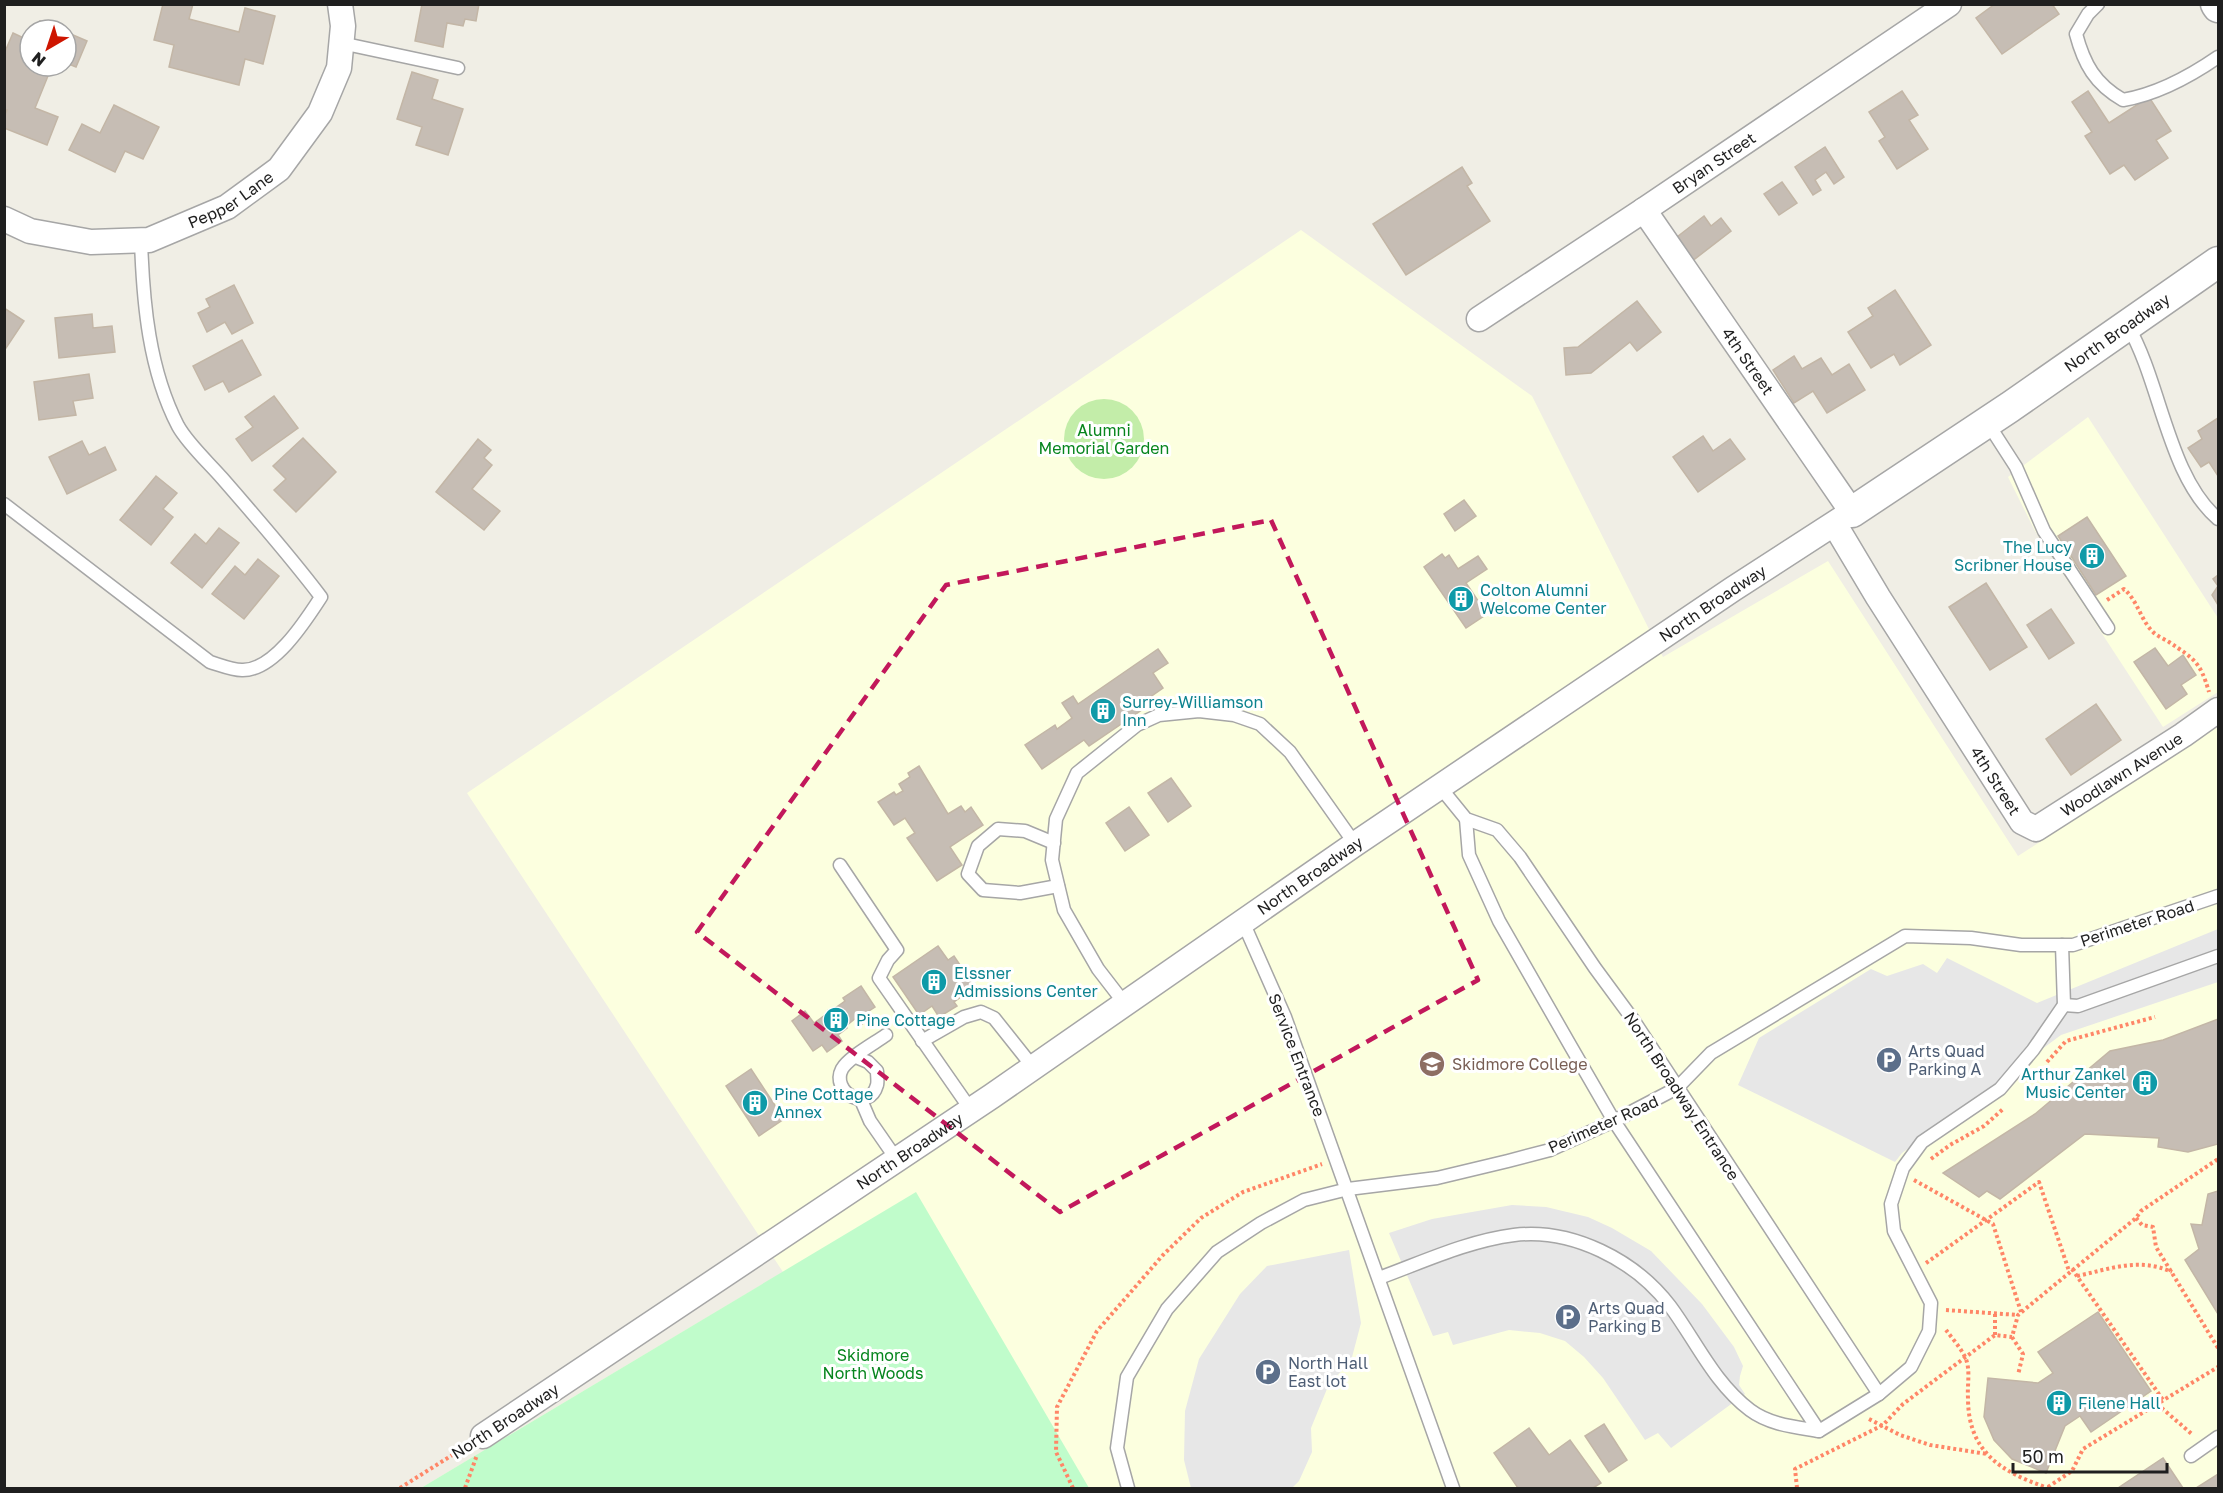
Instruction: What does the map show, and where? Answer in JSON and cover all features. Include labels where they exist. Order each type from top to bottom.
[{"type":"street","name":"Pepper Lane","points":[[4,219],[30,231],[91,242],[149,240],[227,207],[279,170],[320,113],[339,68],[343,26],[340,4]]},
{"type":"street","name":"Bryan Street","points":[[1479,319],[1948,4]]},
{"type":"street","name":"4th Street","points":[[1644,210],[1843,519],[1878,597],[2022,822]]},
{"type":"street","name":"North Broadway","points":[[483,1436],[971,1110],[1355,844],[1733,589],[1843,519],[1987,422],[2218,262]]},
{"type":"street","name":"Woodlawn Avenue","points":[[2022,822],[2036,829],[2183,735],[2216,711]]},
{"type":"lane","points":[[2098,4],[2088,14],[2076,34],[2090,73],[2102,87],[2122,100],[2145,96],[2192,75],[2218,57]]},
{"type":"lane","points":[[341,43],[458,68]]},
{"type":"lane","points":[[4,504],[210,662],[243,670],[268,661],[298,632],[321,597],[285,550],[180,429],[164,394],[155,358],[143,292],[141,240]]},
{"type":"lane","points":[[2127,325],[2140,348],[2171,439],[2191,484],[2218,519]]},
{"type":"lane","points":[[1987,422],[2016,467],[2044,531],[2108,628]]},
{"type":"lane","points":[[1125,1004],[1098,969],[1064,910],[1052,860],[1056,819],[1077,773],[1137,725],[1159,715],[1199,711],[1234,715],[1260,724],[1290,752],[1355,844]]},
{"type":"lane","points":[[1440,787],[1466,819],[1469,855],[1499,921],[1614,1121],[1819,1431]]},
{"type":"lane","name":"North Broadway Entrance","points":[[1466,819],[1497,830],[1520,857],[1634,1021],[1879,1394]]},
{"type":"lane","points":[[1054,843],[1025,831],[998,829],[978,846],[968,874],[983,890],[1020,893],[1058,886]]},
{"type":"lane","points":[[840,865],[897,950],[888,960],[879,978],[971,1110]]},
{"type":"lane","name":"Perimeter Road","points":[[1128,1488],[1117,1448],[1127,1377],[1167,1308],[1217,1252],[1261,1223],[1304,1200],[1348,1189],[1437,1178],[1551,1150],[1660,1099],[1677,1088],[1711,1053],[1905,936],[1971,938],[2021,945],[2073,945],[2218,896]]},
{"type":"lane","name":"Service Entrance","points":[[1243,922],[1285,1017],[1453,1488]]},
{"type":"lane","points":[[1379,1278],[1470,1244],[1515,1235],[1553,1235],[1596,1249],[1634,1270],[1669,1305],[1724,1387],[1751,1411],[1777,1424],[1819,1431],[1879,1394],[1911,1367],[1929,1332],[1931,1304],[1921,1267],[1894,1230],[1891,1204],[1903,1168],[1922,1142],[2000,1089],[2033,1050],[2064,1005],[2062,945]]},
{"type":"lane","points":[[2064,1005],[2078,1006],[2218,956]]},
{"type":"lane","points":[[922,1041],[964,1017],[981,1011],[994,1018],[1033,1067]]},
{"type":"lane","points":[[856,1057],[868,1062],[877,1071],[877,1086],[869,1097],[861,1100],[851,1097],[843,1089],[840,1080],[841,1070],[856,1057],[886,1035]]},
{"type":"lane","points":[[861,1100],[870,1121],[897,1160]]},
{"type":"lane","points":[[2191,1456],[2218,1437]]},
{"type":"path","points":[[2095,608],[2124,589],[2133,598],[2153,632],[2193,658],[2204,673],[2216,711]]},
{"type":"path","points":[[2041,1068],[2066,1041],[2155,1017]]},
{"type":"path","points":[[1928,1161],[1950,1145],[1984,1126],[2008,1103]]},
{"type":"path","points":[[2018,1375],[2023,1354],[2012,1337],[2019,1314],[2136,1218],[2141,1211],[2218,1160]]},
{"type":"path","points":[[1910,1189],[1913,1179],[1921,1170]]},
{"type":"path","points":[[1913,1179],[1993,1224],[2019,1314]]},
{"type":"path","points":[[1921,1267],[2039,1182],[2071,1270],[2163,1400]]},
{"type":"path","points":[[2136,1218],[2142,1225],[2153,1227],[2156,1247],[2218,1348]]},
{"type":"path","points":[[1921,1267],[1922,1255]]},
{"type":"path","points":[[2077,1276],[2129,1264],[2156,1265],[2172,1272]]},
{"type":"path","points":[[1921,1267],[1930,1269]]},
{"type":"path","points":[[1944,1302],[1944,1319]]},
{"type":"path","points":[[1945,1310],[2019,1314]]},
{"type":"path","points":[[1995,1314],[1995,1335]]},
{"type":"path","points":[[1944,1327],[1965,1358],[1971,1426],[1987,1455],[2009,1473],[2047,1488],[2072,1471],[2083,1449],[2218,1367]]},
{"type":"path","points":[[1797,1488],[1795,1469],[1883,1425],[1903,1404],[1995,1335],[2012,1337]]},
{"type":"path","points":[[2157,1404],[2206,1446]]},
{"type":"path","points":[[1852,1411],[1900,1435],[1930,1445],[1987,1455]]},
{"type":"path","points":[[465,1488],[483,1436]]},
{"type":"path","name":"North Broadway","points":[[400,1488],[483,1436]]},
{"type":"highlighted area","points":[[1271,520],[1478,980],[1060,1212],[697,932],[946,585]]},
{"type":"shaded area","name":"Skidmore College","points":[[1301,230],[1532,396],[1663,657],[1828,561],[2018,856],[2218,727],[2218,1488],[421,1488],[783,1272],[467,793]]},
{"type":"shaded area","points":[[2088,417],[2218,618],[2218,692],[2163,727],[2035,531],[2008,477]]},
{"type":"shaded area","name":"Arts Quad Parking A","points":[[2218,929],[2218,982],[2061,1035],[1902,1153],[1895,1162],[1738,1085],[1759,1038],[1871,969],[1887,976],[1923,964],[1937,973],[1947,958],[2037,1003]]},
{"type":"shaded area","name":"Arts Quad Parking B","points":[[1512,1205],[1546,1207],[1588,1217],[1651,1251],[1702,1304],[1734,1347],[1743,1366],[1739,1385],[1745,1394],[1671,1448],[1658,1433],[1645,1440],[1603,1378],[1565,1341],[1540,1333],[1509,1330],[1453,1345],[1448,1332],[1433,1336],[1389,1233],[1432,1219]]},
{"type":"shaded area","name":"North Hall East lot","points":[[1349,1250],[1361,1323],[1351,1361],[1329,1384],[1311,1428],[1312,1452],[1299,1481],[1292,1488],[1191,1488],[1184,1460],[1185,1411],[1199,1359],[1240,1294],[1267,1266]]},
{"type":"green space","name":"Alumni Memorial Garden","points":[[1096,399],[1112,399],[1133,410],[1144,431],[1144,447],[1133,468],[1112,479],[1096,479],[1082,473],[1070,461],[1064,447],[1064,431],[1070,417],[1082,405]]},
{"type":"green space","name":"Skidmore North Woods","points":[[916,1192],[1089,1488],[421,1488]]},
{"type":"building","points":[[163,4],[193,4],[189,19],[239,32],[245,8],[275,16],[263,64],[245,59],[239,85],[169,67],[174,45],[154,40]]},
{"type":"building","points":[[422,4],[479,4],[476,21],[465,19],[463,26],[447,23],[443,47],[415,41]]},
{"type":"building","points":[[1995,4],[2052,4],[2059,14],[2002,54],[1976,18]]},
{"type":"building","points":[[13,33],[18,35],[18,78],[47,78],[35,108],[58,117],[47,145],[4,128],[4,117],[7,110],[4,109],[4,54]]},
{"type":"building","points":[[78,37],[87,41],[78,62]]},
{"type":"building","points":[[412,72],[438,80],[432,99],[463,109],[448,155],[416,145],[422,127],[397,119]]},
{"type":"building","points":[[1902,91],[1918,115],[1909,120],[1928,149],[1897,169],[1879,141],[1885,137],[1869,112]]},
{"type":"building","points":[[2088,91],[2109,123],[2149,97],[2171,131],[2156,140],[2168,158],[2135,180],[2124,165],[2110,174],[2085,136],[2092,132],[2072,102]]},
{"type":"building","points":[[114,105],[159,127],[143,159],[125,151],[115,172],[69,150],[82,124],[100,133]]},
{"type":"building","points":[[1825,147],[1844,177],[1834,184],[1826,172],[1815,180],[1821,190],[1813,195],[1795,167]]},
{"type":"building","points":[[1462,167],[1472,183],[1467,186],[1490,221],[1406,275],[1373,224]]},
{"type":"building","points":[[1782,182],[1797,203],[1779,215],[1764,194]]},
{"type":"building","points":[[1704,216],[1711,226],[1721,218],[1731,231],[1691,262],[1673,240]]},
{"type":"building","points":[[234,285],[253,323],[232,334],[225,322],[207,332],[198,313],[210,307],[206,299]]},
{"type":"building","points":[[1895,290],[1931,345],[1900,365],[1894,354],[1871,368],[1848,332],[1873,316],[1868,308]]},
{"type":"building","points":[[1637,301],[1661,332],[1637,351],[1630,342],[1591,373],[1566,375],[1564,348],[1578,347]]},
{"type":"building","points":[[4,308],[24,321],[4,351]]},
{"type":"building","points":[[92,314],[93,328],[112,326],[115,352],[59,358],[55,318]]},
{"type":"building","points":[[242,340],[261,375],[229,392],[223,381],[205,390],[193,366]]},
{"type":"building","points":[[1794,356],[1802,369],[1821,358],[1832,375],[1849,364],[1865,390],[1827,413],[1813,391],[1794,403],[1773,370]]},
{"type":"building","points":[[89,374],[93,398],[73,401],[76,415],[39,420],[34,382]]},
{"type":"building","points":[[274,396],[298,428],[252,461],[236,439],[253,427],[245,417]]},
{"type":"building","points":[[2218,418],[2218,476],[2209,462],[2201,467],[2188,448],[2202,439],[2198,431]]},
{"type":"building","points":[[1703,436],[1713,451],[1730,439],[1745,459],[1698,492],[1673,457]]},
{"type":"building","points":[[303,438],[336,472],[296,512],[274,490],[286,479],[273,466]]},
{"type":"building","points":[[478,439],[491,450],[484,458],[492,465],[472,489],[500,511],[484,530],[436,492]]},
{"type":"building","points":[[82,441],[89,455],[105,447],[116,470],[67,494],[49,457]]},
{"type":"building","points":[[156,476],[177,493],[163,509],[173,517],[151,545],[120,520]]},
{"type":"building","points":[[1464,500],[1476,516],[1455,531],[1444,514]]},
{"type":"building","name":"The Lucy Scribner House","points":[[2087,517],[2126,576],[2096,595],[2058,536]]},
{"type":"building","points":[[219,528],[239,543],[202,588],[171,563],[195,534],[206,544]]},
{"type":"building","name":"Colton Alumni Welcome Center","points":[[1442,554],[1445,558],[1449,555],[1458,569],[1478,556],[1487,569],[1466,583],[1487,614],[1466,628],[1424,567]]},
{"type":"building","points":[[258,559],[279,576],[244,619],[212,594],[235,566],[245,575]]},
{"type":"building","points":[[2218,575],[2218,586],[2213,579]]},
{"type":"building","points":[[1986,583],[2027,647],[1990,670],[1949,607]]},
{"type":"building","points":[[2218,586],[2218,605],[2212,595]]},
{"type":"building","points":[[2051,609],[2074,643],[2049,659],[2027,625]]},
{"type":"building","points":[[2155,648],[2168,666],[2183,655],[2196,675],[2181,685],[2187,694],[2166,709],[2134,662]]},
{"type":"building","name":"Surrey-Williamson Inn","points":[[1158,649],[1168,663],[1153,673],[1163,688],[1146,700],[1149,705],[1089,746],[1084,740],[1042,769],[1025,745],[1055,725],[1057,729],[1072,718],[1062,703],[1073,696],[1078,704]]},
{"type":"building","points":[[2096,704],[2121,740],[2071,775],[2046,739]]},
{"type":"building","points":[[919,766],[948,814],[961,806],[965,812],[971,807],[983,825],[950,847],[962,865],[937,881],[907,838],[915,833],[905,818],[894,825],[878,802],[894,792],[896,795],[903,791],[899,784],[910,777],[908,773]]},
{"type":"building","points":[[1171,778],[1191,806],[1168,822],[1148,793]]},
{"type":"building","points":[[1129,807],[1149,835],[1125,851],[1106,823]]},
{"type":"building","name":"Elssner Admissions Center","points":[[938,946],[948,960],[954,956],[975,987],[954,1002],[957,1006],[939,1017],[932,1006],[919,1015],[893,977]]},
{"type":"building","name":"Pine Cottage","points":[[861,986],[875,1007],[866,1013],[870,1018],[861,1025],[856,1018],[838,1035],[842,1041],[827,1052],[822,1045],[813,1051],[792,1021],[805,1011],[814,1023],[845,1001],[843,998]]},
{"type":"building","name":"Arthur Zankel Music Center","points":[[2218,1019],[2218,1144],[2188,1152],[2158,1147],[2159,1138],[2085,1134],[2000,1199],[1987,1191],[1979,1197],[1943,1173],[2035,1114],[2110,1051],[2163,1040]]},
{"type":"building","name":"Pine Cottage Annex","points":[[751,1069],[784,1119],[759,1136],[726,1086]]},
{"type":"building","points":[[2218,1191],[2218,1314],[2185,1260],[2199,1249],[2191,1224],[2202,1225],[2208,1194]]},
{"type":"building","name":"Filene Hall","points":[[2098,1312],[2151,1391],[2091,1432],[2080,1416],[2065,1426],[2046,1473],[2012,1459],[1994,1440],[1984,1417],[1988,1378],[2038,1383],[2053,1373],[2038,1352]]},
{"type":"building","points":[[1604,1424],[1627,1460],[1609,1472],[1585,1436]]},
{"type":"building","points":[[1529,1428],[1549,1455],[1570,1440],[1601,1483],[1593,1488],[1518,1488],[1494,1453]]},
{"type":"building","points":[[2163,1458],[2183,1488],[2118,1488]]},
{"type":"building","points":[[2218,1474],[2218,1488],[2196,1488]]},
{"type":"place","name":"The Lucy Scribner House","points":[[2092,556]]},
{"type":"place","name":"Colton Alumni Welcome Center","points":[[1461,599]]},
{"type":"place","name":"Surrey-Williamson Inn","points":[[1103,711]]},
{"type":"place","name":"Elssner Admissions Center","points":[[934,982]]},
{"type":"place","name":"Pine Cottage","points":[[836,1020]]},
{"type":"place","name":"Arts Quad Parking A","points":[[1889,1060]]},
{"type":"place","name":"Skidmore College","points":[[1432,1064]]},
{"type":"place","name":"Arthur Zankel Music Center","points":[[2145,1083]]},
{"type":"place","name":"Pine Cottage Annex","points":[[755,1103]]},
{"type":"place","name":"Arts Quad Parking B","points":[[1568,1317]]},
{"type":"place","name":"North Hall East lot","points":[[1268,1372]]},
{"type":"place","name":"Filene Hall","points":[[2059,1403]]}]
